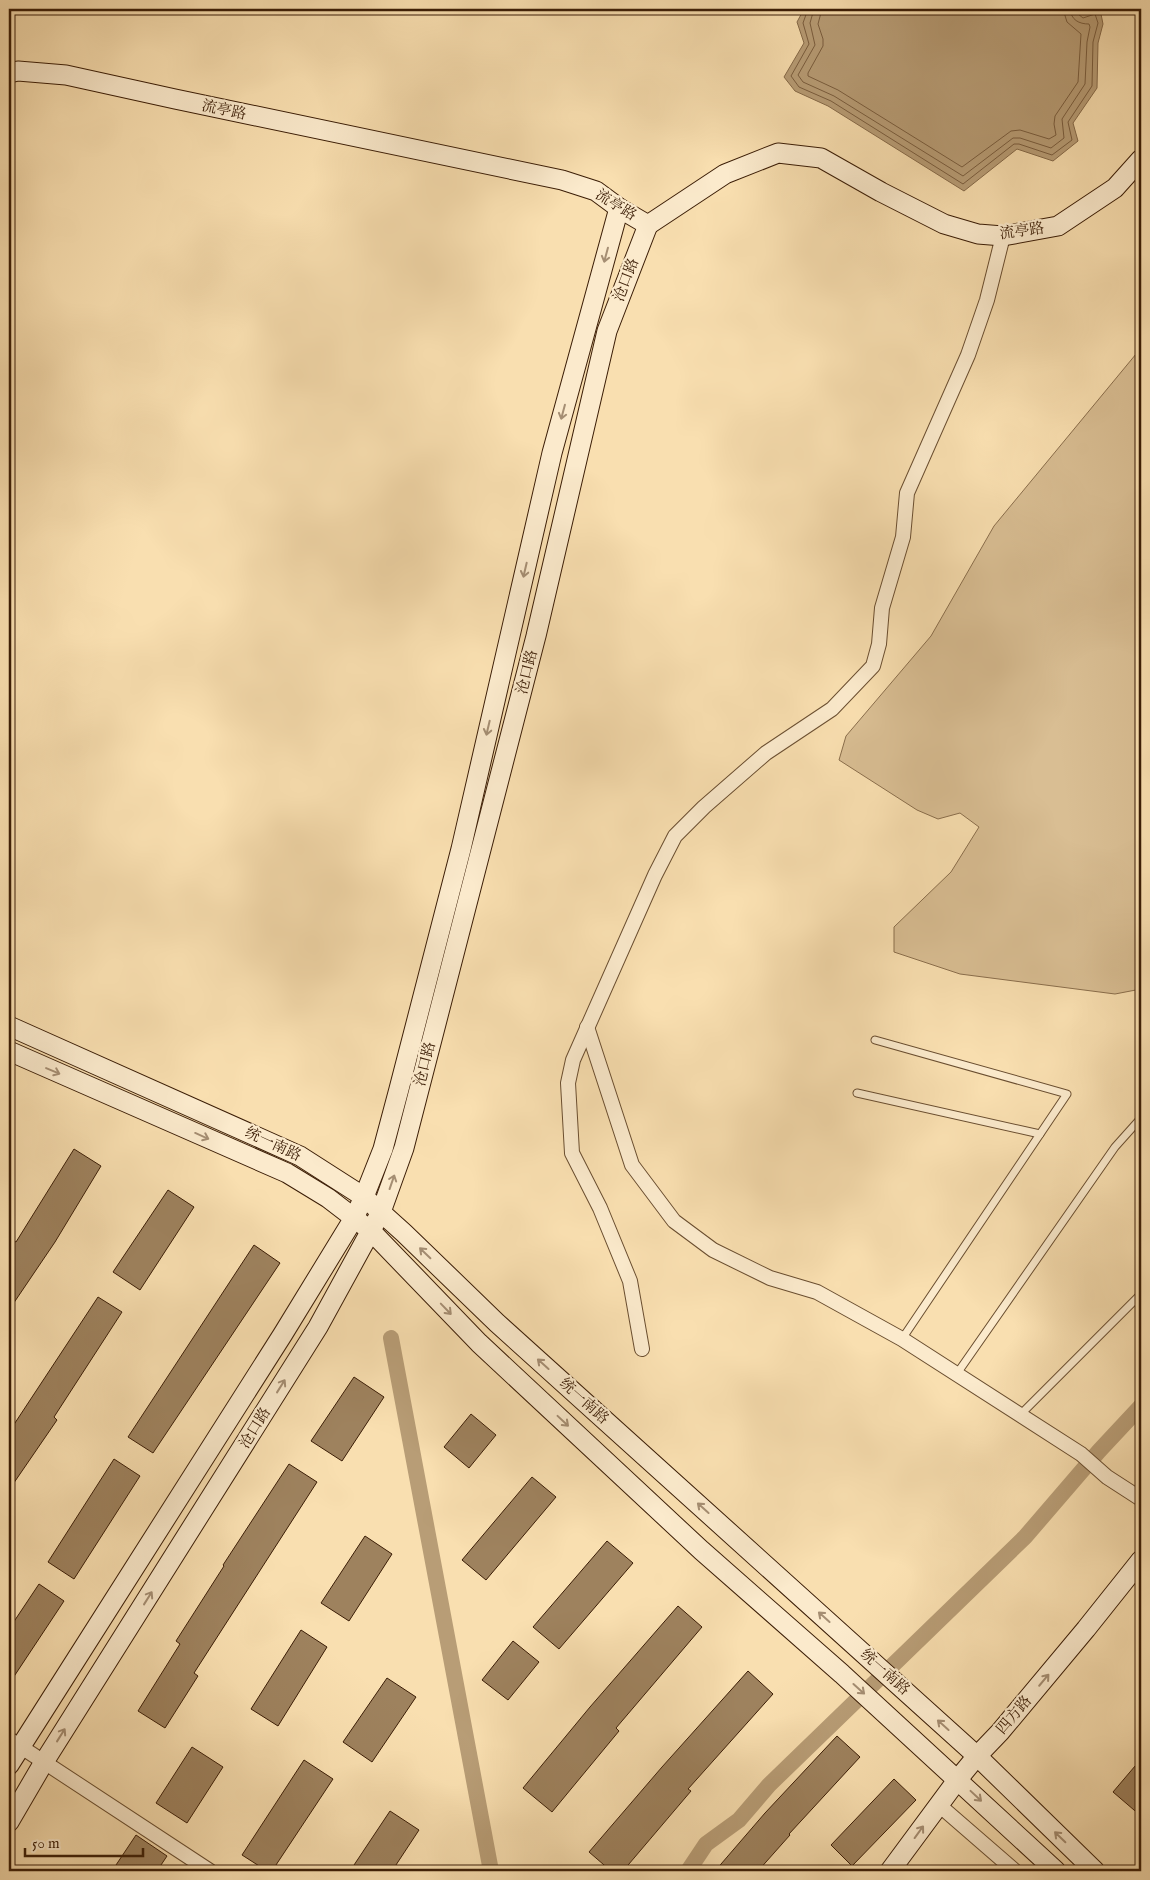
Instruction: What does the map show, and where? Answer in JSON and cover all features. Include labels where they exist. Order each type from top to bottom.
[{"type":"street","name":"流亭路","points":[[9,73],[18,71],[66,75],[562,180],[596,191],[619,208],[648,225],[724,174],[778,153],[821,158],[881,192],[944,224],[978,234],[1003,236],[1058,226],[1115,188],[1141,159]]},
{"type":"street","name":"沧口路","points":[[9,1765],[15,1742],[283,1334],[354,1218],[383,1149],[461,849],[552,452],[619,208]]},
{"type":"street","name":"沧口路","points":[[9,1822],[44,1762],[318,1327],[382,1212],[404,1148],[526,675],[607,331],[648,225]]},
{"type":"street","points":[[642,1349],[630,1281],[600,1208],[572,1153],[568,1084],[573,1060],[655,875],[675,836],[766,753],[832,709],[874,666],[879,644],[882,608],[903,537],[907,493],[968,355],[987,300],[1003,236]]},
{"type":"street","name":"统一南路","points":[[9,1026],[300,1156],[364,1197],[498,1323],[977,1756],[1095,1871]]},
{"type":"street","points":[[587,1027],[632,1165],[674,1221],[713,1250],[770,1278],[817,1292],[902,1339],[1081,1454],[1107,1477],[1141,1499]]},
{"type":"street","name":"统一南路","points":[[9,1051],[287,1173],[328,1198],[372,1231],[479,1343],[701,1550],[842,1674],[1056,1871]]},
{"type":"street","name":"四方路","points":[[890,1871],[958,1779],[1074,1644],[1141,1560]]},
{"type":"street","points":[[15,1742],[210,1871]]},
{"type":"street","points":[[939,1805],[1015,1871]]},
{"type":"lane","points":[[875,1040],[1067,1094],[902,1339]]},
{"type":"lane","points":[[857,1093],[1040,1134]]},
{"type":"lane","points":[[956,1375],[1115,1147],[1141,1118]]},
{"type":"lane","points":[[1020,1415],[1141,1294]]},
{"type":"shaded area","points":[[1141,348],[1141,989],[1115,994],[960,974],[894,952],[894,927],[951,872],[979,827],[960,813],[938,819],[917,810],[839,760],[846,736],[931,636],[994,526]]},
{"type":"water","points":[[804,9],[1079,9],[1085,13],[1092,9],[1100,9],[1103,24],[1098,43],[1097,88],[1073,123],[1078,141],[1053,161],[1017,149],[964,191],[828,106],[795,91],[784,77],[804,43],[797,22]]},
{"type":"building","points":[[74,1149],[101,1166],[55,1242],[9,1310],[9,1249],[14,1241],[16,1242]]},
{"type":"building","points":[[168,1190],[194,1207],[140,1290],[113,1272]]},
{"type":"building","points":[[254,1245],[280,1263],[153,1453],[128,1437]]},
{"type":"building","points":[[98,1297],[122,1312],[54,1417],[57,1420],[9,1490],[9,1432]]},
{"type":"building","points":[[354,1377],[384,1397],[342,1461],[311,1441]]},
{"type":"building","points":[[471,1414],[496,1435],[469,1468],[444,1447]]},
{"type":"building","points":[[114,1459],[140,1476],[74,1579],[48,1562]]},
{"type":"building","points":[[289,1464],[317,1482],[194,1673],[198,1676],[165,1728],[138,1711],[180,1644],[176,1641]]},
{"type":"building","points":[[532,1477],[556,1497],[486,1580],[462,1560]]},
{"type":"building","points":[[365,1536],[392,1554],[349,1621],[321,1603]]},
{"type":"building","points":[[607,1541],[633,1563],[559,1649],[533,1627]]},
{"type":"building","points":[[39,1584],[64,1601],[9,1684],[9,1629]]},
{"type":"building","points":[[678,1606],[702,1627],[616,1728],[619,1731],[552,1812],[523,1788],[590,1707]]},
{"type":"building","points":[[301,1630],[327,1647],[278,1726],[251,1709]]},
{"type":"building","points":[[513,1641],[539,1662],[508,1700],[482,1680]]},
{"type":"building","points":[[748,1671],[773,1694],[688,1789],[691,1791],[623,1871],[611,1871],[589,1852]]},
{"type":"building","points":[[387,1678],[416,1697],[372,1762],[343,1742]]},
{"type":"building","points":[[837,1736],[860,1757],[789,1834],[758,1871],[715,1871],[765,1813]]},
{"type":"building","points":[[192,1747],[223,1767],[187,1823],[156,1803]]},
{"type":"building","points":[[1141,1759],[1141,1816],[1113,1792]]},
{"type":"building","points":[[304,1760],[333,1779],[272,1871],[267,1871],[242,1855]]},
{"type":"building","points":[[894,1779],[916,1800],[852,1866],[831,1845]]},
{"type":"building","points":[[390,1811],[419,1830],[392,1871],[350,1871]]},
{"type":"building","points":[[136,1835],[167,1856],[157,1871],[112,1871]]},
{"type":"waterway","points":[[391,1338],[491,1871]]},
{"type":"waterway","points":[[688,1871],[706,1844],[739,1820],[769,1785],[1025,1537],[1099,1451],[1141,1406]]}]
